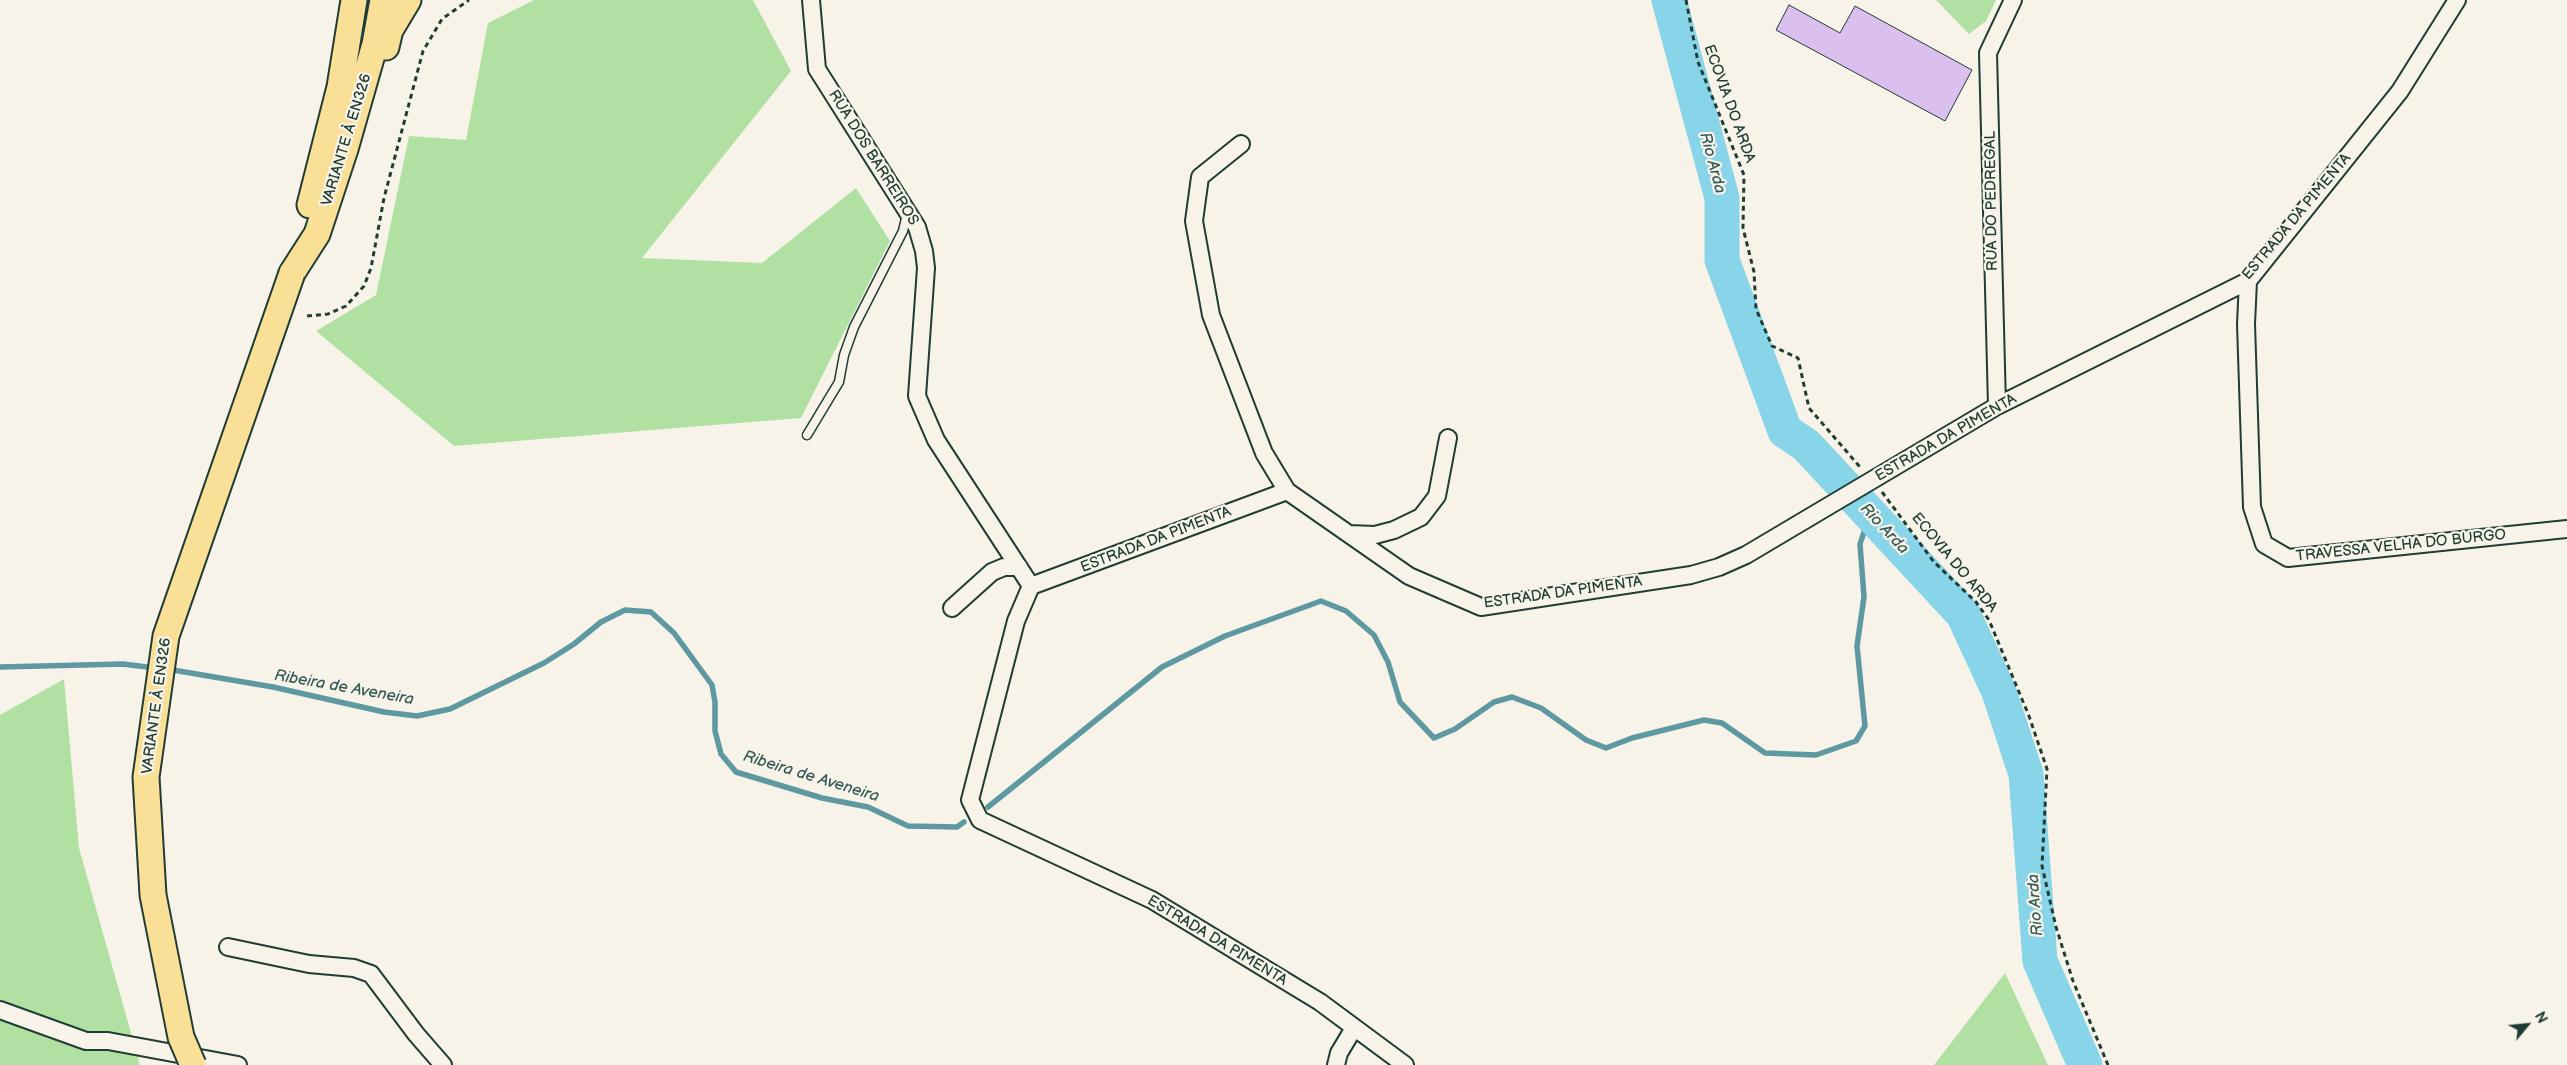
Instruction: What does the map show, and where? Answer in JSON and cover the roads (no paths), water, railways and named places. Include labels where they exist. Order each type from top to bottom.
[{"type":"main road","name":"VARIANTE À EN326","points":[[193,1065],[181,1036],[153,895],[146,777],[166,636],[292,273],[340,87],[354,0]]},
{"type":"main road","name":"VARIANTE À EN326","points":[[292,273],[317,234],[362,97],[375,44],[382,0]]},
{"type":"main road","points":[[317,234],[348,179],[358,154],[390,30],[408,0]]},
{"type":"street","name":"RUA DOS BARREIROS","points":[[811,0],[817,69],[917,227],[924,251],[926,268],[917,396],[936,440],[1031,586]]},
{"type":"street","name":"RUA DO PEDREGAL","points":[[1996,406],[1988,53],[2013,0]]},
{"type":"street","name":"ESTRADA DA PIMENTA","points":[[1405,1065],[1320,1002],[1152,900],[980,820],[970,800],[1016,621],[1031,586],[1287,491],[1409,576],[1481,607],[1691,575],[1720,567],[1746,556],[1996,406],[2248,281],[2400,91],[2457,0]]},
{"type":"street","points":[[1241,144],[1200,177],[1194,221],[1211,315],[1264,453],[1287,491]]},
{"type":"street","name":"TRAVESSA VELHA DO BURGO","points":[[2248,281],[2246,324],[2252,507],[2264,544],[2288,558],[2567,529]]},
{"type":"street","points":[[1349,534],[1375,534],[1394,530],[1421,517],[1437,496],[1448,438]]},
{"type":"street","points":[[952,608],[992,572],[1004,567],[1019,567]]},
{"type":"street","points":[[228,947],[309,964],[354,968],[371,974],[416,1034],[443,1065]]},
{"type":"street","points":[[0,1010],[86,1041],[108,1041],[238,1065]]},
{"type":"street","points":[[1336,1065],[1339,1053],[1354,1028]]},
{"type":"lane","points":[[807,435],[839,382],[844,355],[854,327],[903,231],[908,212]]},
{"type":"waterway","name":"Rio Arda","points":[[1669,0],[1722,198],[1722,260],[1785,431],[1806,445],[1963,614],[1999,692],[2026,774],[2040,961],[2085,1065]]},
{"type":"waterway","points":[[988,807],[1162,667],[1225,636],[1321,601],[1346,611],[1374,635],[1388,662],[1400,702],[1434,738],[1455,729],[1494,702],[1512,697],[1541,708],[1586,740],[1606,748],[1632,738],[1704,720],[1722,723],[1765,753],[1816,755],[1856,741],[1865,726],[1857,646],[1864,597],[1860,544],[1870,514]]},
{"type":"waterway","name":"Ribeira de Aveneira","points":[[167,669],[273,687],[384,712],[417,716],[450,709],[544,663],[574,644],[601,622],[625,610],[651,612],[674,633],[712,685],[715,702],[715,731],[721,754],[736,772],[822,798],[868,807],[908,826],[957,827],[964,822]]},
{"type":"waterway","name":"Ribeira de Aveneira","points":[[0,667],[123,664],[155,668]]}]
